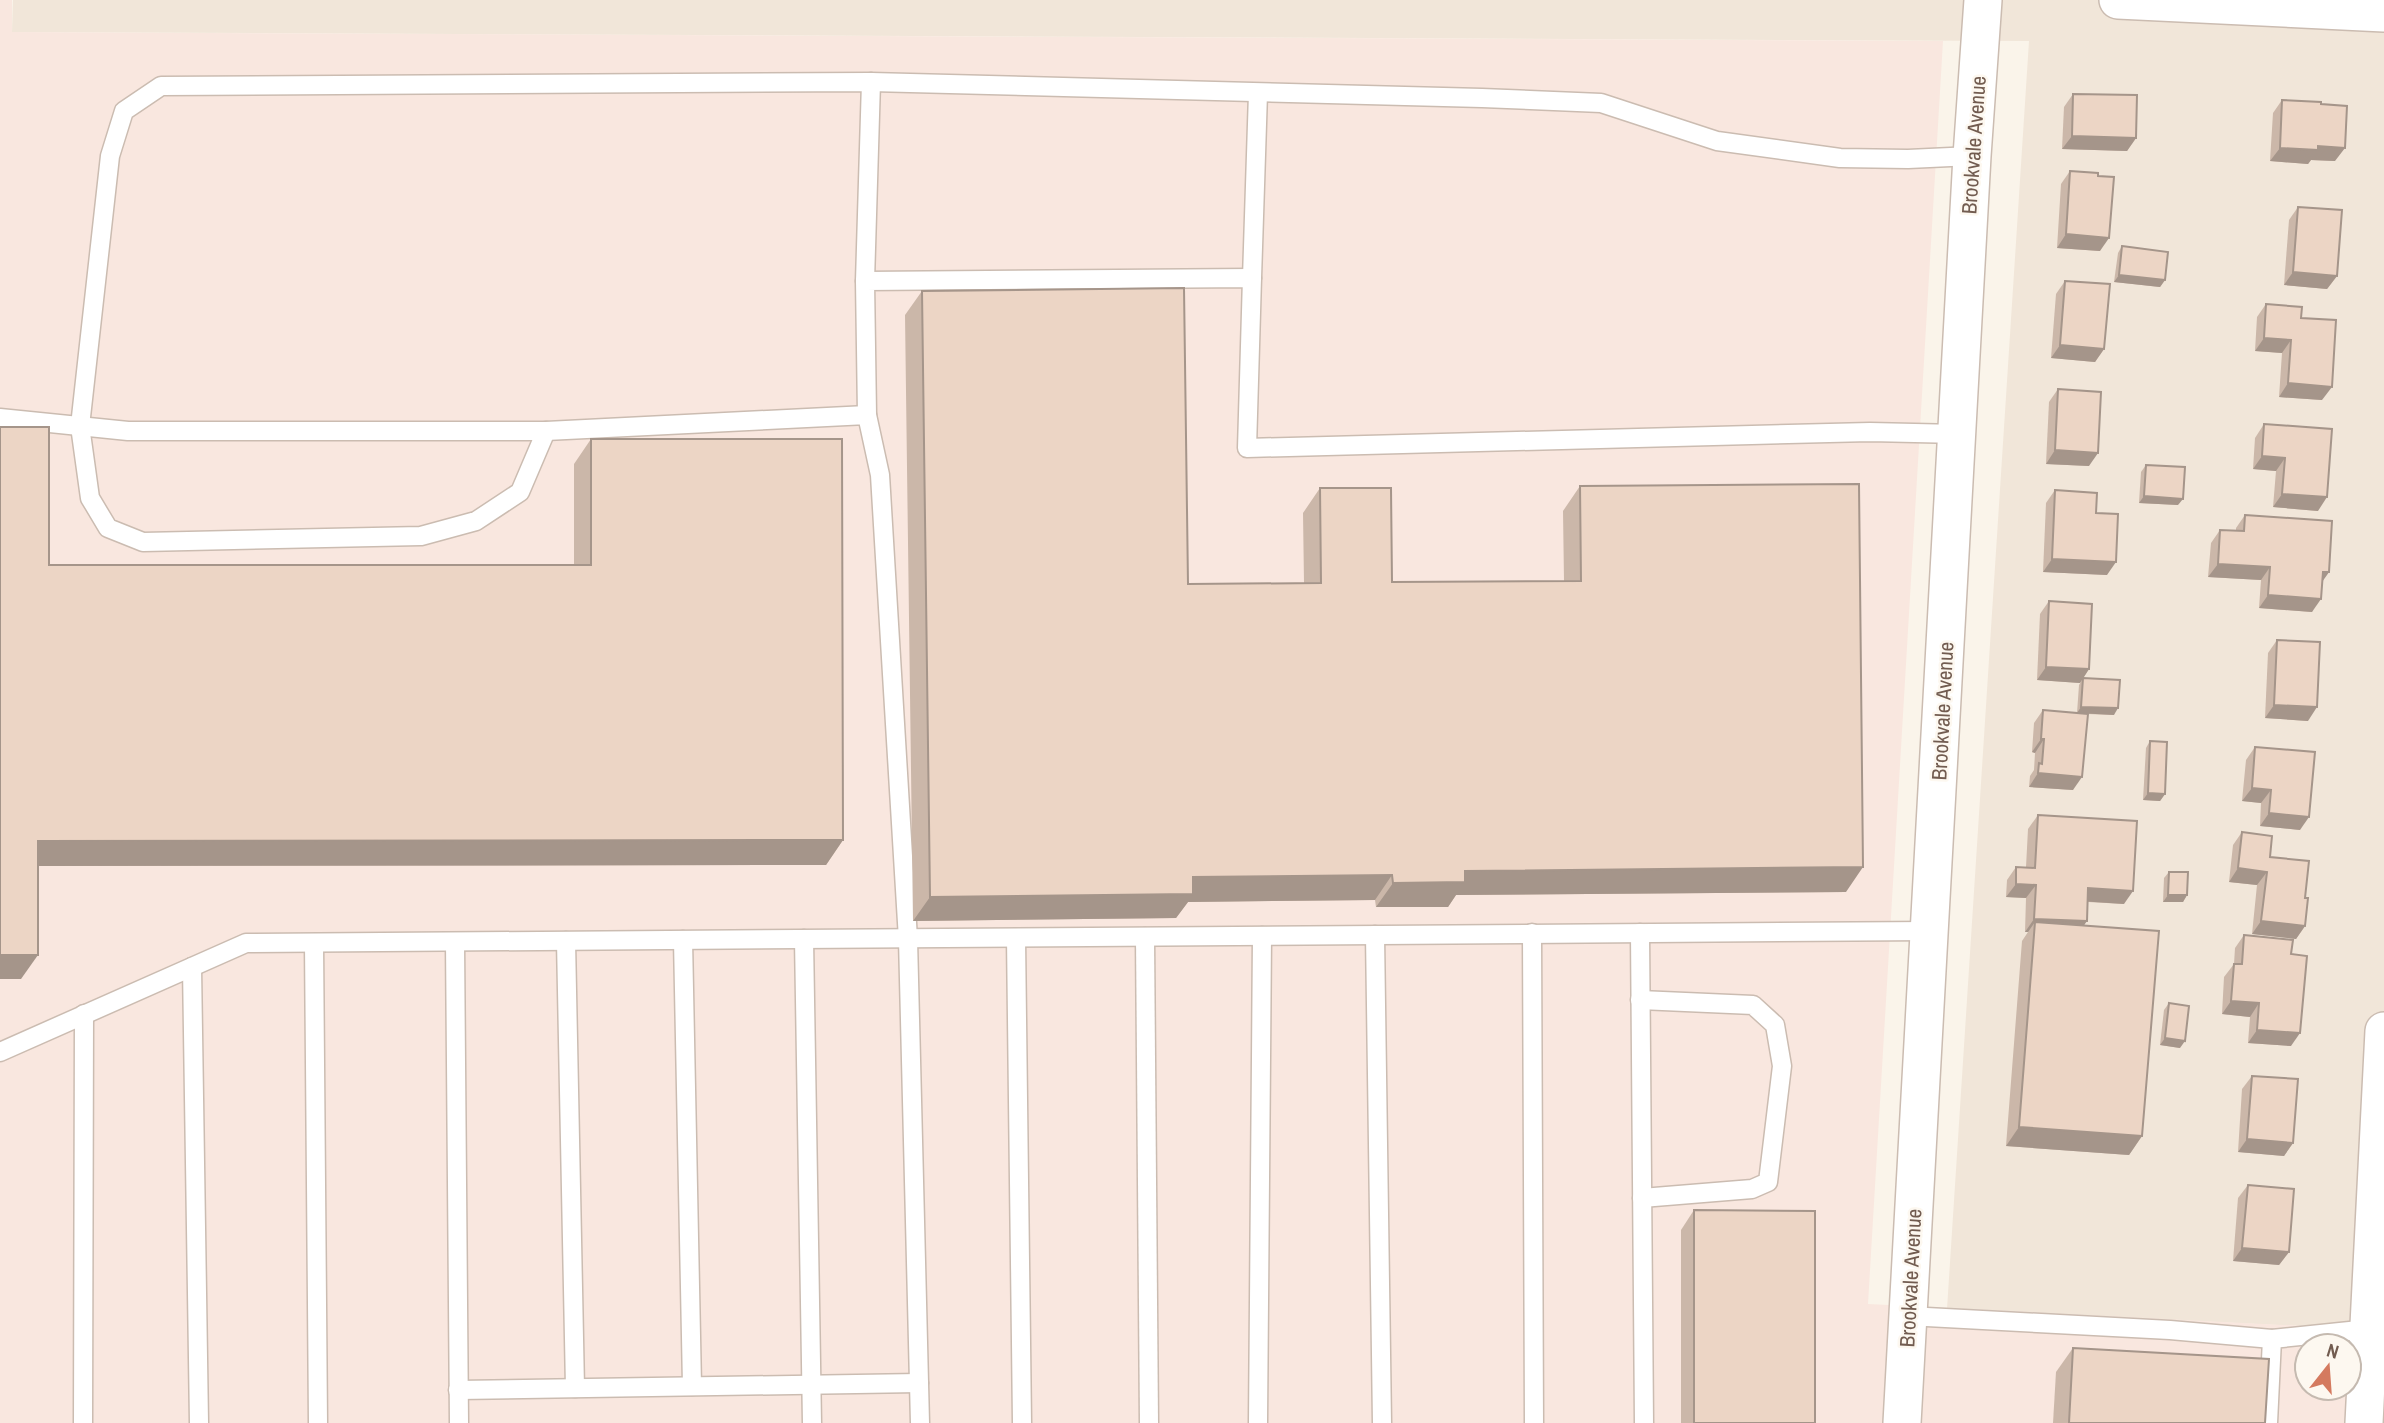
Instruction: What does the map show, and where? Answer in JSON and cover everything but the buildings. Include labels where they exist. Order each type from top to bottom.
[{"type":"street","name":"Brookvale Avenue","points":[[1902,1423],[1959,434],[1972,156],[1983,0]]},
{"type":"street","points":[[2118,0],[2384,13]]},
{"type":"street","points":[[2364,1423],[2377,1329],[2384,1031]]},
{"type":"lane","points":[[547,431],[520,492],[476,521],[421,536],[143,542],[108,528],[90,498],[80,426],[110,156],[124,111],[161,86],[871,82],[1482,97],[1601,103],[1717,141],[1840,158],[1972,156]]},
{"type":"lane","points":[[871,82],[865,281],[867,415],[880,475],[908,939],[920,1423]]},
{"type":"lane","points":[[1258,93],[1247,448],[1870,432],[1959,434]]},
{"type":"lane","points":[[865,281],[1252,278]]},
{"type":"lane","points":[[0,418],[128,430],[547,431],[867,415]]},
{"type":"lane","points":[[0,1052],[246,943],[1930,930]]},
{"type":"lane","points":[[1532,933],[1534,1423]]},
{"type":"lane","points":[[1640,933],[1644,1423]]},
{"type":"lane","points":[[1375,935],[1382,1423]]},
{"type":"lane","points":[[1258,1423],[1262,936]]},
{"type":"lane","points":[[1145,937],[1149,1423]]},
{"type":"lane","points":[[1016,938],[1022,1423]]},
{"type":"lane","points":[[804,939],[811,1423]]},
{"type":"lane","points":[[683,940],[692,1386]]},
{"type":"lane","points":[[566,941],[575,1388]]},
{"type":"lane","points":[[455,942],[458,1423]]},
{"type":"lane","points":[[314,943],[318,1423]]},
{"type":"lane","points":[[192,967],[199,1423]]},
{"type":"lane","points":[[1640,1000],[1753,1005],[1775,1025],[1782,1066],[1768,1182],[1752,1189],[1642,1198]]},
{"type":"lane","points":[[83,1423],[84,1014]]},
{"type":"lane","points":[[1908,1316],[2157,1329],[2272,1339],[2377,1329]]},
{"type":"lane","points":[[2268,1423],[2272,1339]]},
{"type":"lane","points":[[458,1390],[919,1383]]},
{"type":"shaded area","points":[[0,0],[12,0],[12,32],[1943,41],[1868,1304],[2384,1330],[2384,1423],[0,1423]]},
{"type":"shaded area","points":[[13,0],[2384,0],[2384,1330],[1947,1309],[2029,41],[12,32]]}]
